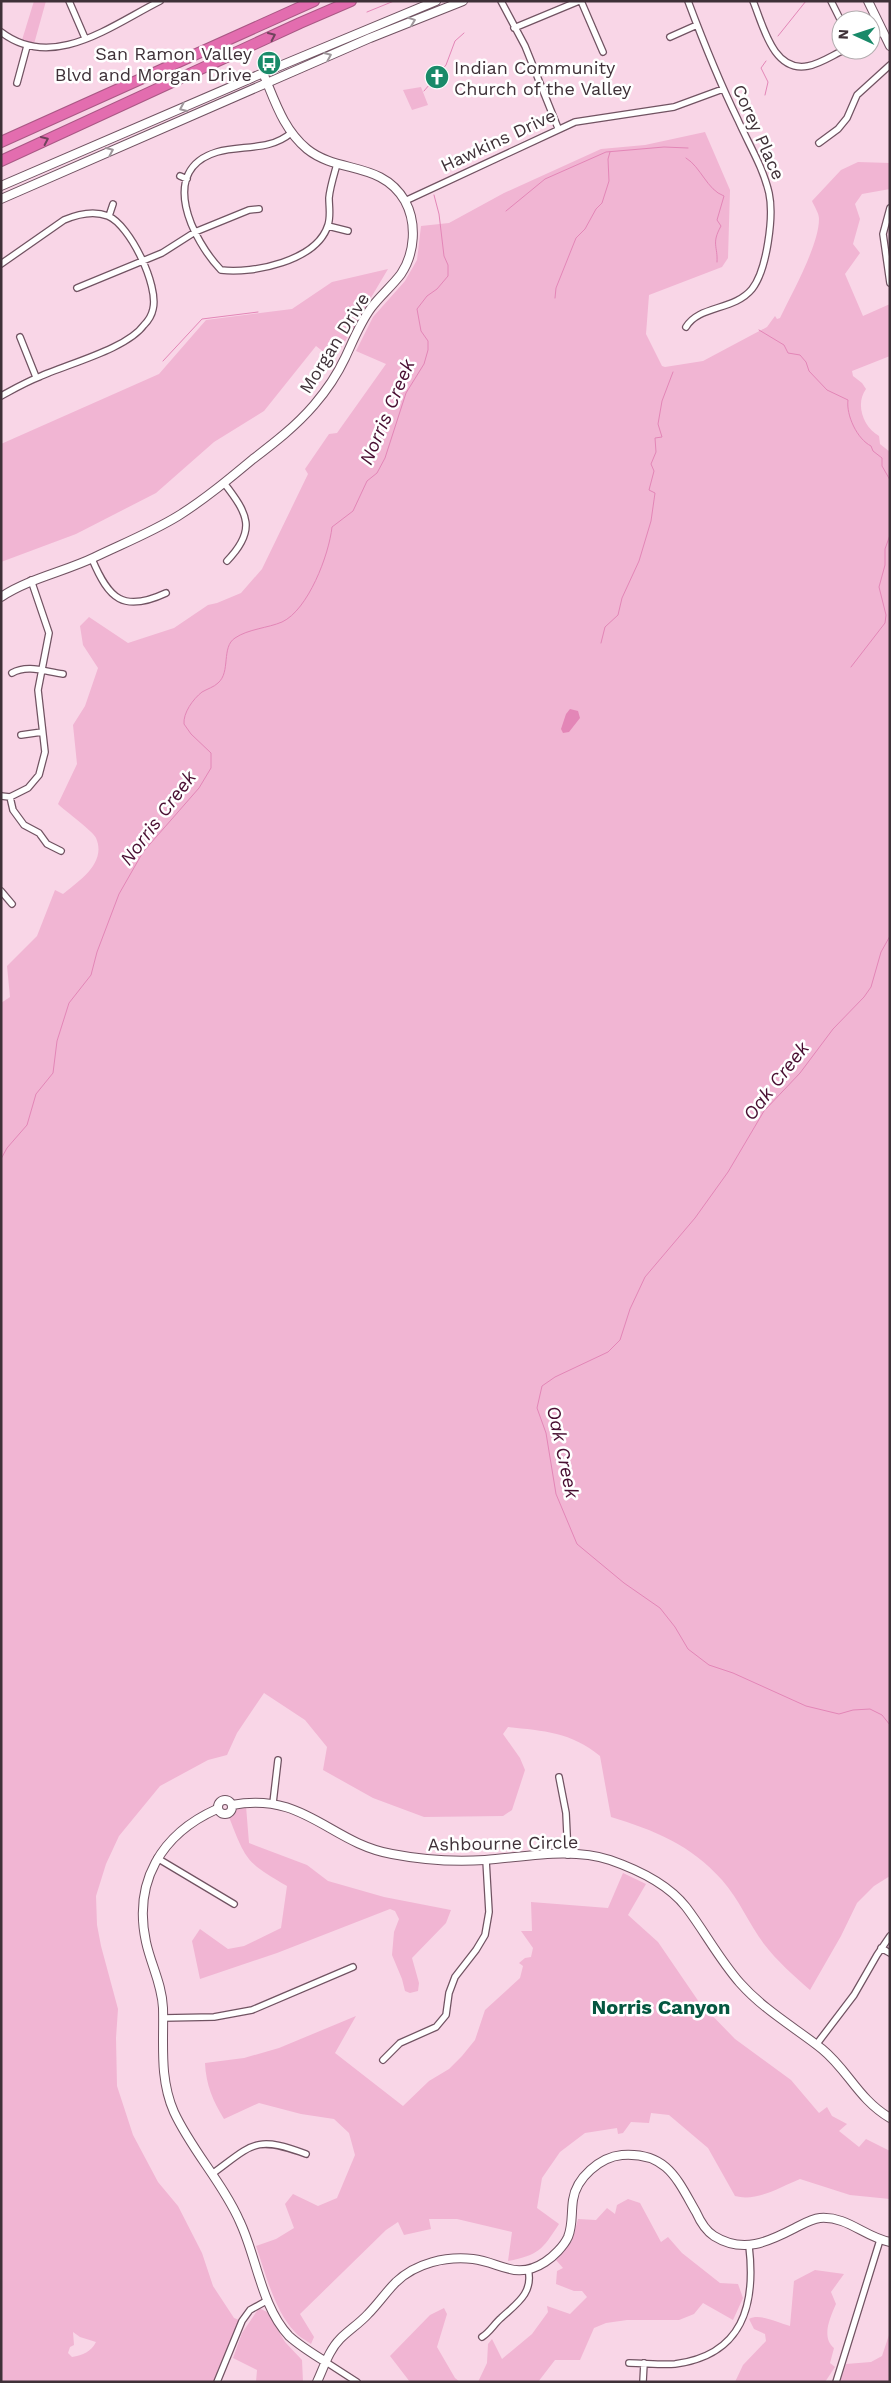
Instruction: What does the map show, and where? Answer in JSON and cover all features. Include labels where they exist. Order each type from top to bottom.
[{"type":"highway","points":[[1,142],[314,1]]},
{"type":"highway","points":[[1,161],[351,1]]},
{"type":"street","points":[[69,1],[86,38]]},
{"type":"street","points":[[1,32],[26,46],[51,48],[69,45],[86,38],[146,4],[160,1]]},
{"type":"street","points":[[1,186],[436,1]]},
{"type":"street","points":[[1,198],[267,82],[462,1]]},
{"type":"street","points":[[501,1],[525,46],[558,128]]},
{"type":"street","points":[[514,28],[580,1],[603,52]]},
{"type":"street","name":"Corey Place","points":[[686,327],[691,319],[742,299],[753,288],[761,273],[771,215],[770,195],[762,170],[724,89],[688,1]]},
{"type":"street","points":[[753,1],[773,48],[782,60],[792,66],[809,66],[831,56]]},
{"type":"street","points":[[868,1],[890,46]]},
{"type":"street","points":[[670,37],[697,26]]},
{"type":"street","points":[[17,83],[26,46]]},
{"type":"street","points":[[819,143],[838,129],[847,118],[857,95],[890,65]]},
{"type":"street","name":"Morgan Drive","points":[[1,597],[31,580],[92,558],[177,516],[224,483],[286,434],[314,405],[344,359],[364,318],[402,273],[409,258],[413,239],[412,221],[404,201],[393,187],[378,175],[364,169],[337,164],[312,153],[291,133],[263,73]]},
{"type":"street","name":"Hawkins Drive","points":[[404,201],[558,128],[593,118],[674,107],[724,89]]},
{"type":"street","points":[[291,133],[268,145],[214,153],[197,164],[187,179],[184,204],[194,232],[202,248],[221,270],[253,271],[297,257],[312,247],[328,226],[330,189],[337,164]]},
{"type":"street","points":[[180,176],[187,179]]},
{"type":"street","points":[[109,216],[113,204]]},
{"type":"street","points":[[890,208],[883,234],[890,283]]},
{"type":"street","points":[[77,288],[142,262],[194,232],[248,210],[259,209]]},
{"type":"street","points":[[1,264],[64,220],[76,215],[98,214],[109,216],[123,227],[131,239],[142,262],[153,294],[154,308],[144,326],[127,341],[36,377],[1,396]]},
{"type":"street","points":[[328,226],[348,231]]},
{"type":"street","points":[[219,277],[221,270]]},
{"type":"street","points":[[154,308],[161,309]]},
{"type":"street","points":[[20,337],[36,377]]},
{"type":"street","points":[[224,483],[244,512],[247,527],[244,539],[227,562]]},
{"type":"street","points":[[92,558],[101,579],[111,592],[123,601],[136,604],[166,593]]},
{"type":"street","points":[[1,796],[10,796],[28,788],[39,775],[45,752],[38,690],[40,671],[48,644],[49,633],[31,580]]},
{"type":"street","points":[[12,673],[24,668],[63,674]]},
{"type":"street","points":[[21,735],[42,732]]},
{"type":"street","points":[[10,796],[17,818],[24,825],[38,833],[47,844],[61,851]]},
{"type":"street","points":[[1,891],[12,904]]},
{"type":"street","points":[[273,1803],[278,1760]]},
{"type":"street","points":[[559,1777],[566,1814],[568,1855]]},
{"type":"street","name":"Ashbourne Circle","points":[[326,2362],[298,2344],[288,2334],[268,2300],[240,2222],[183,2129],[169,2096],[162,2062],[163,2018],[161,1988],[146,1944],[142,1912],[147,1881],[157,1858],[179,1832],[198,1819],[217,1810],[226,1815],[231,1811],[232,1805],[250,1802],[273,1803],[311,1816],[360,1843],[389,1854],[428,1860],[486,1860],[568,1855],[608,1860],[617,1863],[656,1882],[684,1905],[723,1962],[754,1998],[816,2045],[836,2063],[866,2101],[890,2118]]},
{"type":"street","points":[[157,1858],[234,1904]]},
{"type":"street","points":[[383,2060],[394,2047],[436,2026],[446,2015],[449,1993],[454,1978],[485,1935],[489,1904],[486,1860]]},
{"type":"street","points":[[816,2045],[854,1995],[890,1936]]},
{"type":"street","points":[[881,1948],[890,1953]]},
{"type":"street","points":[[163,2018],[214,2017],[252,2010],[353,1967]]},
{"type":"street","points":[[212,2174],[256,2144],[271,2142],[306,2154]]},
{"type":"street","points":[[317,2382],[326,2362],[341,2338],[364,2318],[397,2281],[421,2267],[435,2261],[462,2259],[482,2261],[505,2269],[528,2269],[545,2262],[567,2240],[572,2223],[574,2194],[582,2179],[601,2162],[612,2156],[652,2158],[667,2167],[677,2178],[706,2228],[713,2236],[729,2243],[749,2246],[767,2241],[809,2221],[820,2218],[844,2221],[880,2240],[890,2242]]},
{"type":"street","points":[[836,2382],[880,2240]]},
{"type":"street","points":[[629,2363],[673,2364],[701,2358],[725,2343],[733,2335],[742,2320],[750,2300],[749,2246]]},
{"type":"street","points":[[482,2337],[519,2303],[526,2293],[530,2278],[528,2269]]},
{"type":"street","points":[[217,2382],[242,2321],[250,2310],[268,2300]]},
{"type":"street","points":[[326,2362],[357,2382]]},
{"type":"street","points":[[643,2382],[644,2363]]},
{"type":"shaded area","points":[[34,1],[46,1],[34,44],[22,40]]},
{"type":"shaded area","points":[[421,87],[428,105],[412,110],[403,90]]},
{"type":"shaded area","points":[[705,132],[730,190],[728,258],[722,267],[649,295],[646,334],[662,366],[665,367],[703,361],[767,327],[775,316],[777,319],[780,318],[815,242],[819,219],[812,201],[841,170],[858,162],[890,163],[890,189],[862,194],[855,204],[860,219],[853,244],[860,253],[845,274],[863,316],[890,304],[890,356],[852,371],[853,376],[866,389],[861,401],[862,415],[873,432],[879,436],[880,444],[890,452],[890,1876],[874,1886],[857,1903],[841,1936],[810,1990],[769,1950],[728,1887],[698,1857],[657,1833],[611,1817],[600,1756],[578,1742],[557,1734],[508,1727],[503,1734],[520,1758],[525,1770],[512,1810],[503,1816],[424,1817],[373,1798],[323,1770],[327,1747],[305,1720],[264,1693],[237,1733],[227,1755],[208,1760],[160,1786],[119,1836],[106,1864],[96,1896],[97,1925],[101,1946],[118,2009],[116,2038],[117,2086],[133,2135],[158,2182],[178,2206],[202,2253],[213,2286],[234,2318],[239,2320],[213,2382],[1,2382],[1,1003],[10,997],[7,966],[37,936],[55,890],[63,894],[90,870],[98,855],[98,847],[94,835],[58,804],[77,764],[73,725],[85,706],[98,668],[83,645],[80,626],[89,617],[128,643],[174,628],[208,605],[241,593],[262,569],[308,474],[305,469],[329,434],[337,433],[386,364],[356,351],[373,317],[405,281],[417,260],[421,226],[449,223],[504,193],[601,149],[645,145]],"holes":[[[73,2332],[80,2337],[96,2342],[86,2352],[72,2357],[68,2353],[70,2347],[74,2345]]]},
{"type":"shaded area","points":[[388,269],[334,360],[316,346],[264,411],[214,442],[156,493],[76,534],[1,562],[1,444],[159,374],[206,320],[292,309],[332,282]]},
{"type":"shaded area","points":[[570,709],[578,711],[580,718],[569,732],[563,733],[561,729],[566,714]]},
{"type":"shaded area","points":[[246,1806],[249,1843],[307,1865],[328,1881],[384,1897],[451,1910],[446,1923],[412,1958],[419,1983],[418,1991],[410,1993],[405,1991],[392,1955],[394,1932],[399,1919],[395,1911],[390,1909],[277,1953],[200,1979],[192,1941],[200,1929],[228,1949],[244,1946],[281,1928],[287,1886],[263,1872],[249,1859],[244,1852],[229,1817],[237,1808]]},
{"type":"shaded area","points":[[623,1873],[646,1884],[628,1915],[658,1942],[699,2002],[735,2039],[791,2080],[819,2113],[827,2107],[832,2116],[847,2124],[839,2131],[859,2147],[866,2139],[890,2151],[890,2199],[850,2195],[800,2179],[760,2195],[752,2197],[735,2196],[708,2148],[669,2115],[651,2113],[649,2123],[631,2122],[623,2133],[618,2134],[617,2128],[585,2133],[560,2152],[542,2178],[537,2208],[559,2224],[544,2246],[533,2254],[508,2261],[512,2232],[457,2219],[429,2219],[431,2229],[404,2235],[398,2222],[386,2230],[300,2314],[314,2337],[311,2344],[297,2334],[282,2314],[276,2303],[256,2246],[276,2239],[294,2228],[285,2204],[293,2194],[318,2206],[337,2198],[355,2155],[349,2133],[334,2119],[301,2114],[259,2103],[224,2119],[211,2092],[205,2063],[244,2058],[279,2048],[356,2016],[335,2053],[403,2106],[429,2081],[449,2069],[462,2056],[475,2040],[485,2010],[520,1978],[523,1966],[519,1963],[525,1958],[531,1957],[533,1948],[521,1931],[532,1931],[531,1902],[608,1908]]},
{"type":"shaded area","points":[[628,2199],[640,2203],[661,2242],[668,2237],[682,2253],[720,2283],[738,2284],[743,2298],[733,2320],[703,2303],[694,2314],[679,2320],[627,2320],[606,2323],[594,2328],[580,2360],[555,2360],[538,2382],[478,2382],[487,2363],[488,2344],[492,2339],[502,2359],[532,2334],[548,2312],[547,2306],[570,2314],[587,2297],[582,2291],[574,2291],[556,2284],[557,2271],[563,2268],[556,2260],[572,2241],[578,2219],[596,2220],[607,2208],[615,2214],[617,2205]]},
{"type":"shaded area","points":[[815,2270],[844,2274],[831,2292],[836,2304],[829,2321],[827,2333],[830,2344],[834,2348],[830,2363],[835,2367],[825,2382],[735,2382],[743,2365],[766,2341],[765,2334],[754,2329],[749,2319],[753,2317],[764,2318],[790,2326],[794,2281]]},
{"type":"shaded area","points":[[259,2308],[267,2312],[285,2342],[302,2360],[303,2382],[256,2382],[257,2370],[233,2358],[242,2333]]},
{"type":"shaded area","points":[[444,2308],[447,2314],[437,2347],[455,2378],[460,2382],[410,2382],[390,2356],[430,2315]]},
{"type":"shaded area","points":[[890,2332],[890,2382],[840,2382],[846,2364],[871,2362],[882,2356]]},
{"type":"waterway","points":[[367,12],[394,1]]},
{"type":"waterway","points":[[778,36],[806,1]]},
{"type":"waterway","name":"Norris Creek","points":[[424,91],[446,65],[455,41],[464,33]]},
{"type":"waterway","points":[[765,95],[768,82],[761,68],[766,61]]},
{"type":"waterway","points":[[506,211],[545,179],[606,152],[664,147],[688,148]]},
{"type":"waterway","points":[[555,298],[556,288],[576,238],[585,229],[596,209],[602,203],[609,181],[608,159],[610,152]]},
{"type":"waterway","points":[[686,158],[696,167],[708,184],[724,196],[717,220],[721,226],[716,237],[717,262]]},
{"type":"waterway","name":"Norris Creek","points":[[1,1159],[7,1148],[27,1125],[36,1094],[53,1073],[57,1041],[69,1003],[91,975],[97,952],[119,894],[143,852],[199,788],[211,768],[211,753],[191,734],[184,724],[189,706],[202,692],[222,678],[228,647],[235,638],[282,622],[300,606],[322,566],[332,527],[353,511],[367,481],[377,473],[385,458],[406,393],[424,364],[428,350],[428,341],[421,331],[417,309],[427,296],[437,289],[448,276],[448,265],[444,256],[439,214],[434,195]]},
{"type":"waterway","points":[[163,361],[202,319],[258,312]]},
{"type":"waterway","points":[[759,330],[784,345],[788,353],[800,355],[806,362],[809,371],[827,390],[848,400],[849,413],[857,432],[871,446],[873,451],[882,458],[882,466],[890,480]]},
{"type":"waterway","points":[[601,643],[605,627],[618,615],[622,598],[639,561],[651,521],[655,493],[649,490],[654,471],[651,464],[656,452],[655,438],[662,437],[658,424],[662,401],[673,372]]},
{"type":"waterway","points":[[851,667],[885,623],[886,615],[879,587],[885,565],[885,549],[890,535]]},
{"type":"waterway","name":"Oak Creek","points":[[890,936],[881,952],[871,987],[864,997],[833,1029],[800,1073],[764,1111],[728,1172],[695,1218],[645,1277],[630,1309],[620,1340],[608,1352],[555,1377],[542,1386],[537,1408],[546,1433],[556,1494],[577,1544],[624,1583],[660,1608],[675,1627],[688,1649],[709,1665],[733,1673],[806,1706],[839,1714],[853,1710],[870,1709],[882,1715],[890,1725]]},
{"type":"place","name":"San Ramon Valley Blvd and Morgan Drive","points":[[269,63]]},
{"type":"place","name":"Indian Community Church of the Valley","points":[[437,77]]},
{"type":"district","name":"Norris Canyon","points":[[661,2007]]}]
